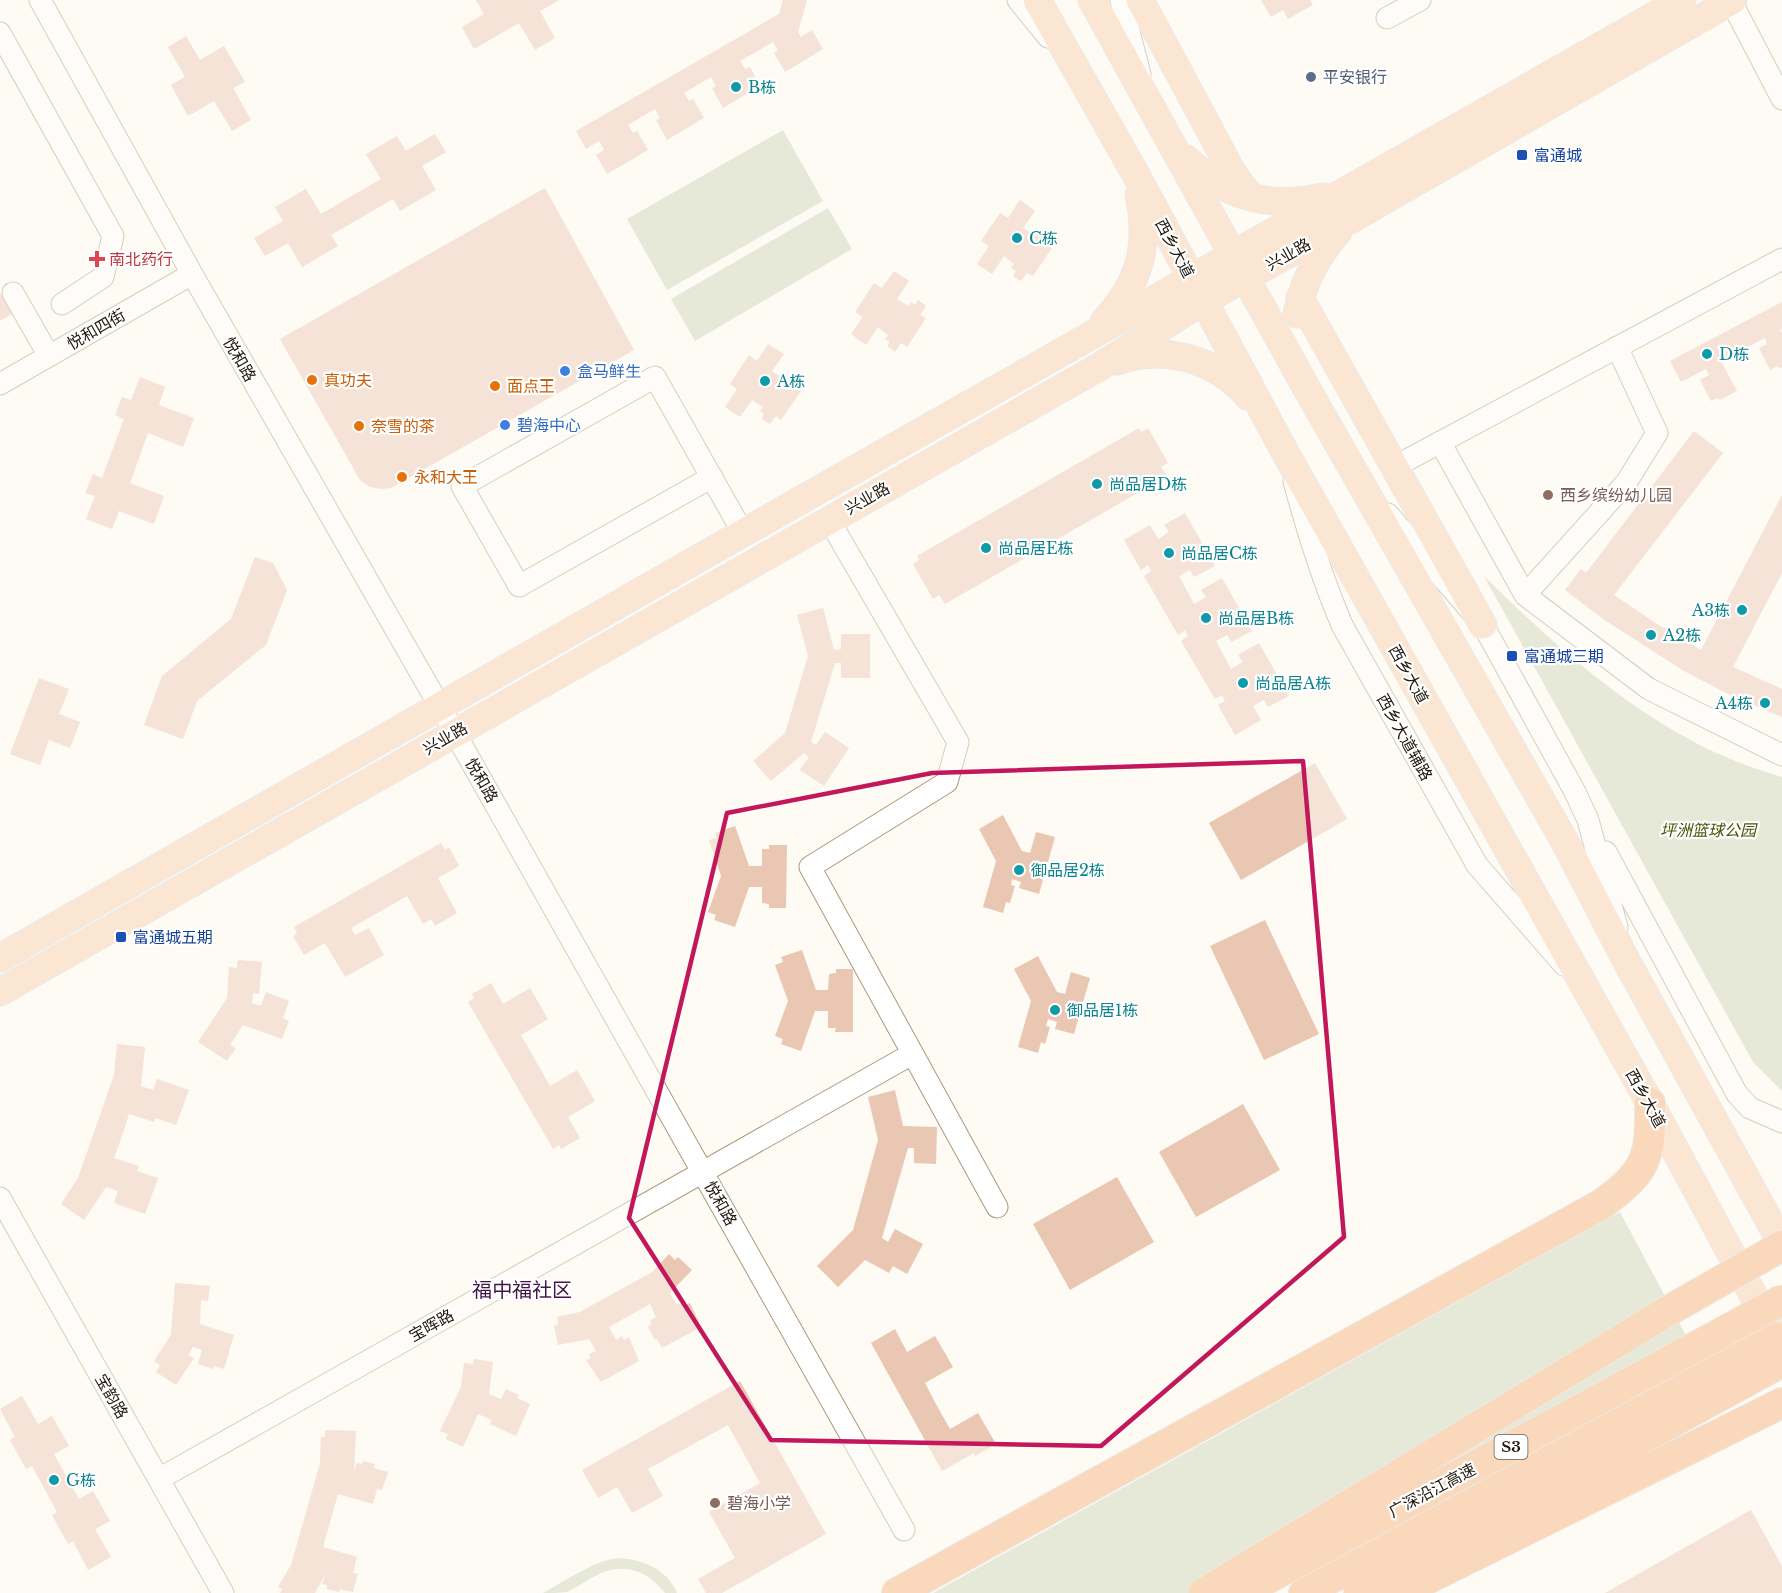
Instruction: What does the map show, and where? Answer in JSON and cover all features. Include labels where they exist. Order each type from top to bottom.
[{"type":"highway","points":[[897,1593],[1602,1204],[1632,1180],[1643,1166],[1648,1149],[1650,1103]]},
{"type":"highway","points":[[1204,1593],[1668,1311],[1782,1245]]},
{"type":"highway","name":"广深沿江高速","points":[[1241,1593],[1782,1300]]},
{"type":"highway","points":[[1304,1593],[1780,1349]]},
{"type":"highway","points":[[1359,1593],[1780,1349]]},
{"type":"highway","points":[[1399,1593],[1782,1403]]},
{"type":"main road","name":"西乡大道","points":[[1037,0],[1135,173],[1285,452],[1650,1103],[1780,1349]]},
{"type":"main road","points":[[1092,0],[1307,389],[1565,842],[1627,963],[1782,1245]]},
{"type":"main road","points":[[1140,0],[1231,170],[1240,185],[1252,198]]},
{"type":"main road","name":"兴业路","points":[[0,958],[1084,340],[1197,290],[1240,266],[1353,218],[1732,1]]},
{"type":"main road","name":"兴业路","points":[[1240,266],[1345,191],[1669,3]]},
{"type":"main road","points":[[1168,139],[1185,159],[1209,179],[1252,198],[1268,202],[1302,202],[1345,191]]},
{"type":"main road","points":[[1084,340],[1121,302],[1141,263],[1144,238],[1143,214],[1135,173]]},
{"type":"main road","points":[[1307,389],[1298,354],[1296,317],[1303,286],[1319,256],[1337,232],[1353,218]]},
{"type":"main road","name":"兴业路","points":[[0,992],[1099,367],[1197,290]]},
{"type":"main road","points":[[1300,298],[1483,625]]},
{"type":"main road","points":[[1099,367],[1143,354],[1193,359],[1208,364],[1224,374],[1239,386],[1265,414]]},
{"type":"street","name":"悦和路","points":[[40,0],[192,274],[440,706],[904,1530]]},
{"type":"street","points":[[1018,0],[1081,80]]},
{"type":"street","points":[[1121,0],[1146,98]]},
{"type":"street","points":[[1387,18],[1420,0]]},
{"type":"street","points":[[1732,1],[1782,99]]},
{"type":"street","points":[[0,33],[113,237],[104,278],[62,304]]},
{"type":"street","points":[[1394,466],[1782,259]]},
{"type":"street","name":"悦和四街","points":[[0,384],[192,274]]},
{"type":"street","points":[[13,293],[49,356]]},
{"type":"street","points":[[1525,595],[1626,483],[1657,433],[1617,347]]},
{"type":"street","points":[[712,477],[519,586],[462,486],[655,377],[712,477],[743,533]]},
{"type":"street","points":[[1440,442],[1525,595],[1648,689],[1782,755]]},
{"type":"street","points":[[1364,487],[1483,625],[1737,1094],[1750,1108],[1782,1122]]},
{"type":"street","points":[[829,519],[958,742],[947,782],[810,867],[997,1207]]},
{"type":"street","points":[[1588,820],[1627,963]]},
{"type":"street","name":"宝晖路","points":[[159,1479],[912,1054]]},
{"type":"street","name":"宝韵路","points":[[0,1198],[224,1593]]},
{"type":"highlighted area","points":[[1303,761],[1344,1237],[1101,1446],[771,1440],[629,1218],[727,813],[932,773]]},
{"type":"green space","points":[[783,130],[823,201],[667,290],[627,219]]},
{"type":"green space","points":[[828,208],[852,249],[695,341],[671,299]]},
{"type":"green space","name":"坪洲篮球公园","points":[[1484,576],[1575,660],[1642,711],[1713,752],[1782,777],[1782,1091],[1753,1062]]},
{"type":"green space","points":[[1620,1212],[1697,1356],[1261,1593],[933,1593]]},
{"type":"green space","points":[[618,1558],[645,1563],[653,1567],[667,1578],[677,1593],[665,1593],[659,1585],[644,1574],[618,1569],[599,1574],[567,1592],[543,1593],[589,1567]]},
{"type":"building","points":[[476,0],[559,0],[540,11],[555,38],[535,50],[519,23],[474,49],[462,27],[484,14]]},
{"type":"building","name":"B栋","points":[[783,0],[807,0],[798,32],[801,37],[812,30],[823,49],[785,72],[774,53],[778,50],[773,42],[740,61],[745,69],[750,67],[760,86],[723,108],[712,88],[716,86],[711,77],[684,93],[689,101],[693,99],[704,118],[667,140],[656,120],[660,118],[655,109],[628,125],[633,133],[637,131],[648,150],[607,174],[596,155],[604,150],[599,141],[586,149],[576,131],[779,14]]},
{"type":"building","points":[[1261,0],[1310,0],[1313,5],[1288,19],[1283,10],[1271,17]]},
{"type":"building","points":[[186,36],[200,60],[224,46],[245,82],[233,88],[251,120],[232,131],[214,101],[188,116],[171,85],[185,77],[168,47]]},
{"type":"building","points":[[435,134],[446,152],[422,166],[436,190],[400,211],[393,199],[331,235],[338,246],[302,267],[288,243],[265,256],[254,238],[283,221],[275,207],[306,189],[321,214],[381,179],[366,154],[397,136],[406,151]]},
{"type":"building","points":[[545,188],[634,350],[391,488],[370,487],[360,480],[280,339]]},
{"type":"building","name":"C栋","points":[[1020,200],[1035,211],[1023,228],[1034,235],[1037,231],[1041,234],[1044,230],[1052,235],[1046,244],[1052,248],[1033,276],[1027,273],[1021,281],[1013,276],[1016,271],[1011,268],[1014,264],[1004,256],[992,274],[977,264],[989,246],[981,241],[1000,213],[1008,218]]},
{"type":"building","points":[[894,271],[909,281],[897,299],[908,306],[911,302],[915,305],[918,300],[926,306],[920,315],[926,318],[907,347],[901,343],[895,352],[887,346],[890,342],[885,339],[888,335],[878,327],[866,345],[851,334],[863,317],[855,312],[874,283],[882,288]]},
{"type":"building","points":[[0,293],[12,314],[0,321]]},
{"type":"building","name":"D栋","points":[[1782,302],[1782,329],[1780,330],[1782,333],[1782,367],[1779,369],[1777,366],[1770,370],[1759,348],[1767,344],[1765,338],[1721,361],[1737,391],[1720,400],[1718,398],[1711,401],[1700,380],[1709,375],[1706,369],[1681,382],[1670,361]]},
{"type":"building","name":"A栋","points":[[768,344],[784,354],[772,371],[782,378],[785,374],[790,377],[793,373],[801,378],[795,387],[801,391],[781,420],[776,416],[770,424],[762,419],[764,414],[760,411],[763,407],[752,400],[740,417],[725,407],[737,389],[730,384],[749,355],[757,361]]},
{"type":"building","points":[[140,377],[165,387],[159,405],[194,418],[183,447],[148,433],[130,483],[164,496],[154,524],[119,511],[112,529],[86,519],[95,496],[85,493],[93,474],[102,478],[124,419],[115,415],[122,397],[131,400]]},
{"type":"building","points":[[1139,428],[1141,432],[1148,428],[1168,463],[1161,467],[1167,476],[945,604],[939,595],[933,599],[913,564],[919,560],[917,556]]},
{"type":"building","points":[[1694,431],[1723,453],[1614,595],[1701,650],[1782,495],[1782,573],[1733,667],[1782,689],[1782,717],[1726,693],[1684,671],[1603,619],[1565,590],[1581,569],[1586,573]]},
{"type":"building","points":[[1185,513],[1215,566],[1194,577],[1190,570],[1179,576],[1194,604],[1206,597],[1201,590],[1222,578],[1252,631],[1231,642],[1227,635],[1216,641],[1231,669],[1243,662],[1238,655],[1259,643],[1289,696],[1268,707],[1264,700],[1253,706],[1261,720],[1235,735],[1218,705],[1225,701],[1222,695],[1215,699],[1181,641],[1188,636],[1185,630],[1178,635],[1144,576],[1151,571],[1148,565],[1141,570],[1124,540],[1150,525],[1158,539],[1169,532],[1164,525]]},
{"type":"building","points":[[255,557],[273,563],[287,590],[266,645],[197,701],[183,739],[144,725],[162,676],[231,619]]},
{"type":"building","points":[[823,608],[834,650],[841,649],[841,634],[870,634],[870,678],[841,678],[841,663],[835,663],[811,742],[816,745],[825,732],[849,748],[824,786],[800,770],[809,757],[804,753],[771,781],[753,761],[785,733],[808,656],[797,615]]},
{"type":"building","points":[[39,678],[69,689],[59,714],[80,722],[70,748],[49,740],[40,765],[10,754]]},
{"type":"building","points":[[1315,763],[1347,819],[1241,880],[1209,823]]},
{"type":"building","name":"御品居2栋","points":[[1003,815],[1022,851],[1030,853],[1036,832],[1055,837],[1039,894],[1019,888],[1021,882],[1012,879],[1011,885],[1015,886],[1010,903],[1006,902],[1003,913],[983,907],[996,861],[979,829]]},
{"type":"building","points":[[735,826],[749,866],[762,866],[762,849],[769,849],[769,845],[787,845],[786,908],[769,908],[769,904],[762,903],[762,887],[749,887],[735,927],[714,920],[716,915],[708,912],[721,876],[709,840],[717,838],[715,833]]},
{"type":"building","points":[[441,843],[445,850],[449,847],[459,866],[438,878],[457,913],[435,926],[431,919],[423,924],[407,896],[351,928],[355,935],[369,928],[384,955],[345,977],[325,943],[304,955],[293,936],[297,934],[294,927]]},
{"type":"building","points":[[1265,920],[1319,1034],[1264,1060],[1210,946]]},
{"type":"building","points":[[802,950],[816,990],[828,990],[829,974],[836,973],[836,969],[853,969],[853,1032],[835,1032],[836,1028],[828,1028],[828,1011],[815,1011],[801,1051],[781,1044],[783,1039],[775,1036],[788,1001],[775,965],[783,962],[781,957]]},
{"type":"building","name":"御品居1栋","points":[[1038,956],[1057,992],[1065,994],[1071,972],[1090,978],[1074,1034],[1055,1029],[1057,1022],[1048,1019],[1046,1026],[1050,1027],[1045,1044],[1041,1042],[1038,1053],[1018,1047],[1031,1001],[1014,969]]},
{"type":"building","points":[[238,960],[262,962],[259,994],[253,993],[252,1003],[261,1006],[266,992],[289,1001],[283,1018],[289,1021],[282,1039],[243,1025],[230,1045],[236,1048],[227,1061],[198,1042],[227,998],[229,967],[237,968]]},
{"type":"building","points":[[491,983],[503,1004],[530,988],[548,1019],[521,1035],[550,1086],[577,1070],[595,1101],[568,1117],[580,1138],[561,1149],[559,1145],[553,1149],[468,1002],[474,998],[472,994]]},
{"type":"building","points":[[117,1044],[145,1047],[141,1086],[153,1090],[157,1079],[189,1090],[176,1125],[156,1118],[154,1122],[129,1114],[114,1158],[139,1166],[137,1171],[158,1178],[145,1214],[114,1203],[118,1191],[106,1187],[84,1220],[61,1204],[78,1178],[114,1075]]},
{"type":"building","points":[[895,1090],[903,1126],[937,1127],[936,1164],[914,1163],[914,1148],[908,1148],[882,1238],[888,1242],[895,1229],[923,1244],[907,1274],[893,1266],[889,1273],[865,1260],[838,1287],[817,1266],[853,1230],[878,1140],[868,1097]]},
{"type":"building","points":[[1243,1104],[1280,1170],[1196,1217],[1159,1152]]},
{"type":"building","points":[[1117,1177],[1154,1242],[1070,1290],[1033,1224]]},
{"type":"building","points":[[669,1254],[675,1260],[678,1257],[692,1270],[670,1293],[677,1305],[683,1302],[685,1305],[690,1303],[701,1327],[662,1348],[648,1327],[652,1324],[650,1321],[656,1317],[650,1304],[609,1327],[616,1340],[622,1336],[624,1340],[629,1337],[639,1361],[601,1382],[586,1360],[591,1358],[589,1354],[596,1351],[589,1339],[558,1345],[554,1326],[558,1325],[557,1317],[580,1312],[652,1272]]},
{"type":"building","points":[[175,1283],[210,1286],[208,1301],[201,1300],[200,1324],[234,1335],[224,1369],[214,1366],[213,1369],[198,1364],[202,1350],[193,1347],[188,1355],[194,1358],[176,1385],[156,1372],[160,1365],[154,1361],[171,1335]]},
{"type":"building","points":[[895,1329],[907,1352],[935,1336],[953,1367],[925,1383],[937,1406],[950,1429],[978,1413],[996,1444],[942,1471],[871,1343]]},
{"type":"building","points":[[474,1359],[493,1362],[489,1394],[501,1399],[506,1389],[519,1395],[517,1398],[530,1404],[516,1436],[490,1424],[492,1420],[478,1414],[463,1447],[446,1439],[448,1434],[440,1431],[461,1387],[464,1363],[473,1364]]},
{"type":"building","points":[[740,1381],[826,1534],[722,1593],[706,1593],[698,1579],[735,1558],[709,1512],[760,1483],[728,1425],[648,1469],[663,1496],[632,1513],[617,1487],[598,1498],[582,1470]]},
{"type":"building","name":"G栋","points":[[22,1396],[38,1424],[52,1416],[69,1446],[54,1454],[79,1499],[93,1491],[110,1521],[95,1529],[111,1557],[88,1570],[73,1541],[68,1544],[52,1515],[57,1512],[32,1466],[26,1469],[10,1440],[15,1437],[0,1409]]},
{"type":"building","points":[[325,1430],[356,1431],[354,1472],[357,1463],[362,1464],[363,1461],[375,1464],[374,1468],[388,1472],[382,1490],[377,1489],[373,1504],[338,1494],[323,1547],[357,1557],[353,1573],[358,1574],[353,1592],[327,1589],[327,1585],[322,1584],[325,1575],[315,1593],[280,1593],[282,1589],[278,1587],[291,1565],[320,1463],[321,1437],[325,1437]]},
{"type":"building","points":[[1751,1510],[1782,1566],[1782,1593],[1605,1593]]},
{"type":"place","name":"平安银行","points":[[1311,77]]},
{"type":"place","name":"B栋","points":[[736,87]]},
{"type":"place","name":"富通城","points":[[1522,155]]},
{"type":"place","name":"C栋","points":[[1017,238]]},
{"type":"place","name":"南北药行","points":[[97,259]]},
{"type":"place","name":"D栋","points":[[1707,354]]},
{"type":"place","name":"盒马鲜生","points":[[565,371]]},
{"type":"place","name":"真功夫","points":[[312,380]]},
{"type":"place","name":"A栋","points":[[765,381]]},
{"type":"place","name":"面点王","points":[[495,386]]},
{"type":"place","name":"碧海中心","points":[[505,425]]},
{"type":"place","name":"奈雪的茶","points":[[359,426]]},
{"type":"place","name":"永和大王","points":[[402,477]]},
{"type":"place","name":"尚品居D栋","points":[[1097,484]]},
{"type":"place","name":"西乡缤纷幼儿园","points":[[1548,495]]},
{"type":"place","name":"尚品居E栋","points":[[986,548]]},
{"type":"place","name":"尚品居C栋","points":[[1169,553]]},
{"type":"place","name":"A3栋","points":[[1742,610]]},
{"type":"place","name":"尚品居B栋","points":[[1206,618]]},
{"type":"place","name":"A2栋","points":[[1651,635]]},
{"type":"place","name":"富通城三期","points":[[1512,656]]},
{"type":"place","name":"尚品居A栋","points":[[1243,683]]},
{"type":"place","name":"A4栋","points":[[1765,703]]},
{"type":"place","name":"御品居2栋","points":[[1019,870]]},
{"type":"place","name":"富通城五期","points":[[121,937]]},
{"type":"place","name":"御品居1栋","points":[[1055,1010]]},
{"type":"place","name":"G栋","points":[[54,1480]]},
{"type":"place","name":"碧海小学","points":[[715,1503]]},
{"type":"district","name":"福中福社区","points":[[522,1290]]}]
